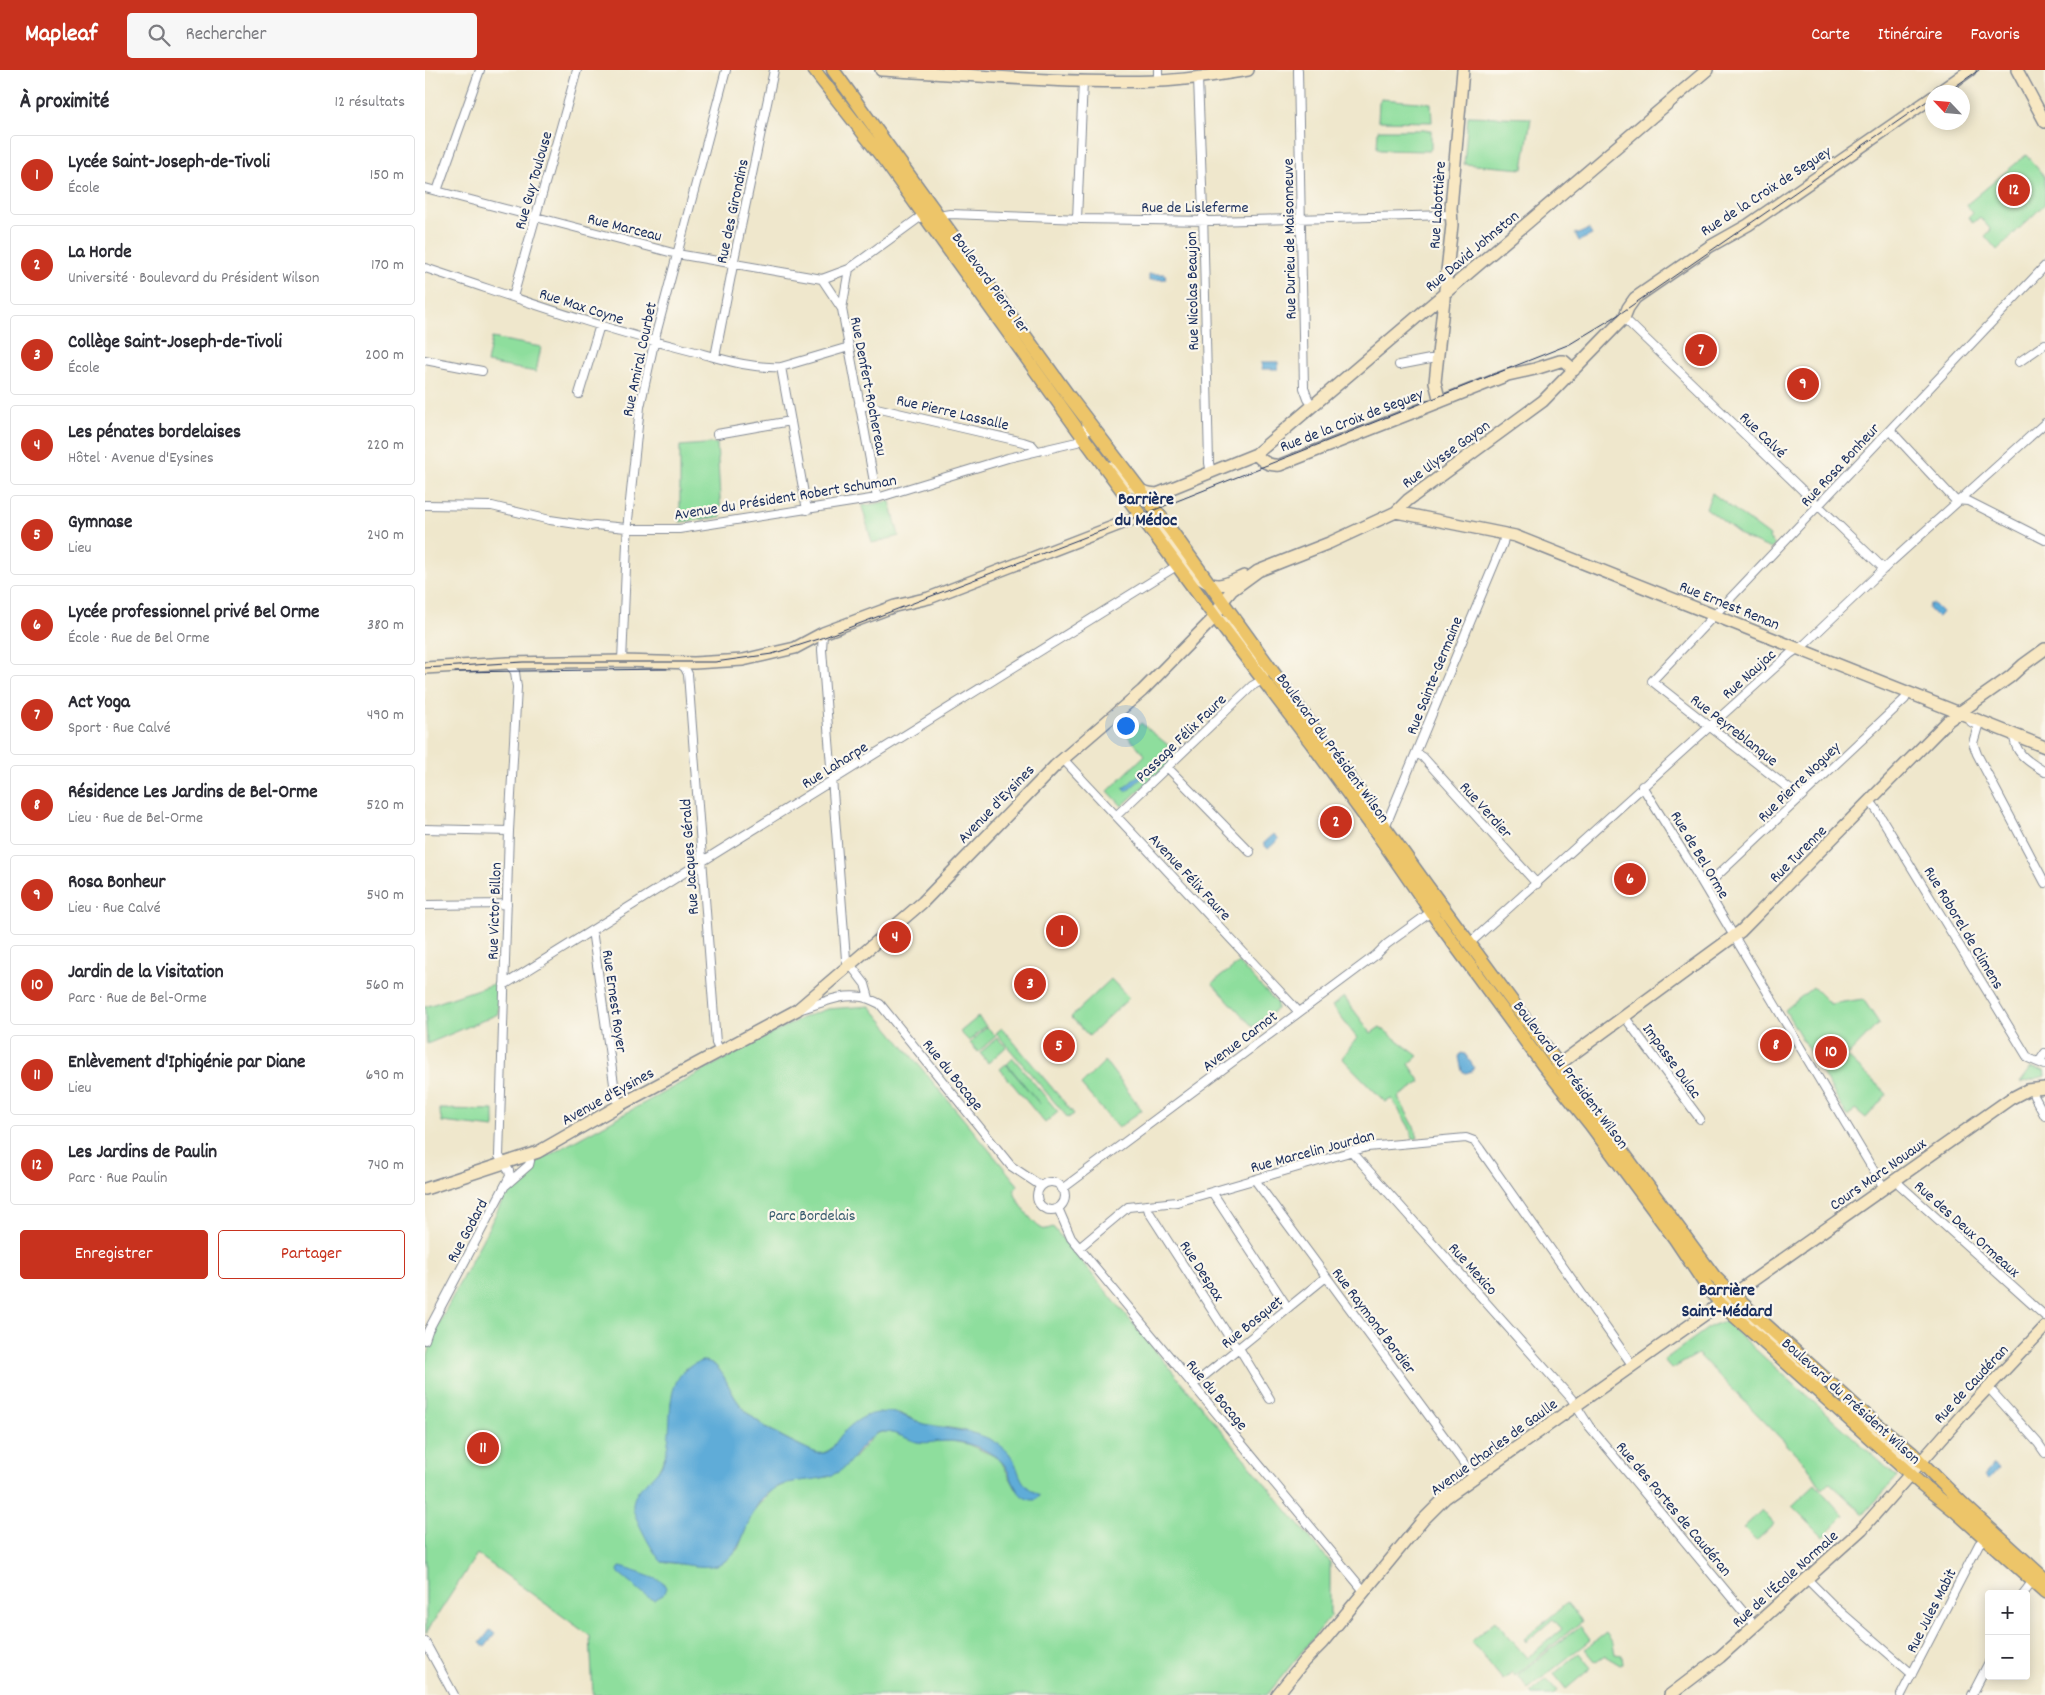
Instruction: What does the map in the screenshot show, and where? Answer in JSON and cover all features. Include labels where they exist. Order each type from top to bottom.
[{"type":"main road","name":"Boulevard Pierre 1er","points":[[814,70],[885,161],[1141,516]]},
{"type":"main road","name":"Boulevard Pierre 1er","points":[[833,70],[1087,420],[1156,510]]},
{"type":"main road","name":"Boulevard du Président Wilson","points":[[1156,510],[1470,944],[1714,1276],[1860,1410],[1912,1453],[1961,1503],[2042,1578],[2045,1592]]},
{"type":"main road","name":"Boulevard du Président Wilson","points":[[1141,516],[1379,836],[1431,912],[1501,1008],[1675,1239],[1707,1288],[1721,1304],[1911,1475],[1985,1538],[2042,1578]]},
{"type":"street","points":[[437,191],[480,70]]},
{"type":"street","name":"Rue Guy Toulouse","points":[[513,297],[577,70]]},
{"type":"street","name":"Rue Amiral Courbet","points":[[622,661],[628,528],[639,407],[654,342],[726,70]]},
{"type":"street","name":"Rue des Girondins","points":[[715,357],[774,70]]},
{"type":"street","points":[[881,70],[1037,75],[1083,81],[1158,76],[1197,78],[1248,70]]},
{"type":"street","name":"Rue Durieu de Maisonneuve","points":[[1298,70],[1305,388],[1308,399],[1313,406]]},
{"type":"street","name":"Rue Labottière","points":[[1440,402],[1435,382],[1445,293],[1463,70]]},
{"type":"street","name":"Rue David Johnston","points":[[1256,454],[1707,70]]},
{"type":"street","points":[[1949,85],[1970,70]]},
{"type":"street","points":[[2017,70],[2045,122]]},
{"type":"street","name":"Rue Nicolas Beaujon","points":[[1197,78],[1203,221],[1209,463],[1211,473]]},
{"type":"street","points":[[1077,219],[1083,81]]},
{"type":"street","name":"Rue de la Croix de Seguey","points":[[1625,318],[1627,308],[1635,298],[1709,247],[1749,225],[1925,103]]},
{"type":"street","name":"Rue Marceau","points":[[425,188],[677,254],[821,279]]},
{"type":"street","name":"Rue de Lisleferme","points":[[940,218],[950,214],[1203,221],[1451,215]]},
{"type":"street","points":[[842,309],[821,279],[849,269],[923,215]]},
{"type":"street","name":"Rue Rosa Bonheur","points":[[1652,681],[2045,266]]},
{"type":"street","name":"Rue Max Coyne","points":[[425,268],[654,342],[725,361],[753,366],[781,367],[849,347]]},
{"type":"street","points":[[842,309],[849,269]]},
{"type":"street","name":"Rue Denfert-Rochereau","points":[[842,309],[877,498]]},
{"type":"street","name":"Rue Ulysse Gayon","points":[[1210,584],[1221,585],[1258,571],[1329,543],[1396,512],[1403,503],[1543,401],[1625,318]]},
{"type":"street","name":"Rue Calvé","points":[[1625,318],[1884,569]]},
{"type":"street","points":[[579,394],[600,325]]},
{"type":"street","points":[[2019,362],[2045,344]]},
{"type":"street","points":[[1399,365],[1438,359]]},
{"type":"street","points":[[425,360],[482,371]]},
{"type":"street","name":"Rue de la Croix de Seguey","points":[[1256,454],[1262,461],[1270,465],[1280,465],[1509,375],[1559,361],[1564,361],[1574,370]]},
{"type":"street","points":[[781,367],[807,510]]},
{"type":"street","name":"Rue Pierre Lassalle","points":[[859,404],[1023,442],[1032,445],[1037,451]]},
{"type":"street","points":[[1083,437],[1086,432],[1087,420]]},
{"type":"street","points":[[717,434],[791,421]]},
{"type":"street","name":"Rue Naujac","points":[[1470,944],[1709,726],[1813,637],[1884,569],[2045,423]]},
{"type":"street","points":[[1890,430],[1953,498],[1968,501],[2045,540]]},
{"type":"street","name":"Avenue du Président Robert Schuman","points":[[425,505],[492,506],[550,520],[628,528],[679,529],[877,498],[932,480],[1077,442],[1083,437]]},
{"type":"street","points":[[1096,455],[1129,486],[1141,491],[1157,494],[1256,454]]},
{"type":"street","points":[[1156,510],[1157,494]]},
{"type":"street","name":"Rue Ernest Renan","points":[[1396,512],[1505,533],[1908,692],[1979,723],[2045,746]]},
{"type":"street","points":[[425,668],[508,663],[622,661],[679,663],[729,661],[763,656],[795,648],[823,633],[904,603],[929,598],[1141,516],[1161,531],[1191,569],[1210,584]]},
{"type":"street","name":"Rue Sainte-Germaine","points":[[1385,827],[1503,543],[1505,533]]},
{"type":"street","name":"Rue Laharpe","points":[[504,985],[1178,565]]},
{"type":"street","name":"Rue Ulysse Gayon","points":[[1222,602],[1232,590],[1258,571]]},
{"type":"street","name":"Avenue d'Eysines","points":[[797,1010],[923,902],[1063,759],[1142,691],[1215,617],[1222,602]]},
{"type":"street","points":[[1215,617],[1231,626],[1256,659],[1285,690]]},
{"type":"street","points":[[823,633],[822,650],[846,959],[850,965]]},
{"type":"street","name":"Rue Turenne","points":[[1558,1064],[1734,937],[1870,801],[1882,786],[1957,714],[2010,677],[2045,649]]},
{"type":"street","name":"Rue Victor Billon","points":[[505,1186],[510,1176],[509,1171],[499,1156],[509,831],[517,687],[515,672],[508,663]]},
{"type":"street","name":"Rue Jacques Gérald","points":[[679,663],[687,671],[716,1043],[720,1051]]},
{"type":"street","name":"Passage Félix Faure","points":[[1116,816],[1252,686],[1264,679]]},
{"type":"street","name":"Rue Peyreblanque","points":[[1652,681],[1801,796]]},
{"type":"street","name":"Rue Pierre Noguey","points":[[1705,887],[1905,699],[1908,692]]},
{"type":"street","points":[[1979,723],[1974,738],[1975,748],[2045,883]]},
{"type":"street","points":[[2015,734],[2015,745],[2020,754],[2045,772]]},
{"type":"street","name":"Rue Verdier","points":[[1416,753],[1423,757],[1537,884]]},
{"type":"street","name":"Avenue Félix Faure","points":[[1063,759],[1299,1012]]},
{"type":"street","points":[[1168,768],[1250,852]]},
{"type":"street","name":"Rue de Bel Orme","points":[[1642,786],[1705,887],[1884,1188]]},
{"type":"street","name":"Rue Roborel de Climens","points":[[1870,801],[1877,808],[2028,1058],[2042,1063]]},
{"type":"street","points":[[425,829],[509,831]]},
{"type":"street","points":[[1431,912],[1437,898]]},
{"type":"street","points":[[425,905],[507,904]]},
{"type":"street","name":"Avenue Carnot","points":[[1062,1188],[1431,912]]},
{"type":"street","name":"Rue Ernest Royer","points":[[592,930],[616,1098],[620,1105]]},
{"type":"street","name":"Rue du Bocage","points":[[850,965],[865,984],[869,998],[880,1004],[1011,1166],[1041,1186]]},
{"type":"street","name":"Avenue d'Eysines","points":[[425,1189],[504,1162],[529,1156],[547,1148],[620,1105],[797,1010],[850,996],[869,998]]},
{"type":"street","points":[[1501,1008],[1542,1054],[1558,1064]]},
{"type":"street","name":"Impasse Dulac","points":[[1623,1016],[1699,1119]]},
{"type":"street","points":[[2042,1063],[2045,1053]]},
{"type":"street","points":[[2039,1089],[2034,1096],[2045,1116]]},
{"type":"street","name":"Cours Marc Nouaux","points":[[1721,1304],[2010,1099],[2021,1092],[2039,1089]]},
{"type":"street","name":"Rue Marcelin Jourdan","points":[[1079,1248],[1128,1207],[1169,1204],[1353,1150],[1380,1144],[1466,1138],[1474,1141],[1633,1366]]},
{"type":"street","name":"Rue Mexico","points":[[1353,1150],[1571,1398],[1575,1406]]},
{"type":"street","points":[[505,1186],[529,1165],[531,1161],[529,1156]]},
{"type":"street","name":"Rue des Deux Ormeaux","points":[[1896,1179],[1900,1185],[2045,1316]]},
{"type":"street","name":"Rue Raymond Bordier","points":[[1255,1180],[1474,1477]]},
{"type":"street","points":[[1050,1182],[1062,1188],[1065,1197],[1059,1208],[1046,1210],[1039,1205],[1037,1197],[1041,1186],[1050,1182]]},
{"type":"street","name":"Rue Godard","points":[[425,1340],[505,1186]]},
{"type":"street","points":[[1212,1192],[1287,1308]]},
{"type":"street","name":"Rue Despax","points":[[1147,1205],[1149,1212],[1270,1398]]},
{"type":"street","name":"Rue du Bocage","points":[[1059,1208],[1067,1231],[1079,1248],[1364,1592]]},
{"type":"street","name":"Rue Bosquet","points":[[1193,1385],[1326,1277]]},
{"type":"street","points":[[1721,1304],[1748,1319],[1841,1401],[1860,1410]]},
{"type":"street","name":"Avenue Charles de Gaulle","points":[[1277,1695],[1434,1509],[1474,1477],[1721,1304]]},
{"type":"street","name":"Rue de Caudéran","points":[[1911,1475],[1988,1387],[2045,1327]]},
{"type":"street","points":[[1988,1387],[2045,1453]]},
{"type":"street","name":"Rue des Portes de Caudéran","points":[[1575,1406],[1589,1426],[1755,1626]]},
{"type":"street","points":[[1834,1406],[1855,1416],[1907,1458],[1917,1464],[1921,1463]]},
{"type":"street","name":"Rue de l'École Normale","points":[[1670,1695],[1684,1690],[1808,1580],[1862,1529],[1911,1475]]},
{"type":"street","name":"Rue Jules Mabit","points":[[1901,1695],[1979,1544],[1985,1538]]},
{"type":"street","points":[[2028,1590],[2042,1578]]},
{"type":"street","points":[[1808,1580],[1834,1606],[1912,1674]]},
{"type":"street","points":[[425,1642],[454,1695]]},
{"type":"street","points":[[1972,1695],[1985,1670]]},
{"type":"green space","points":[[1381,99],[1431,103],[1432,122],[1378,121],[1379,102]]},
{"type":"green space","points":[[1468,116],[1531,118],[1523,169],[1464,164]]},
{"type":"green space","points":[[1378,130],[1431,130],[1431,149],[1429,151],[1380,150],[1377,148]]},
{"type":"green space","points":[[2026,155],[2045,177],[2045,204],[1997,250],[1985,236],[1991,230],[1980,217],[1973,223],[1969,217],[1973,213],[1966,205]]},
{"type":"green space","points":[[492,338],[541,347],[536,372],[487,363]]},
{"type":"green space","points":[[717,443],[721,517],[680,522],[680,446]]},
{"type":"green space","points":[[1712,493],[1770,536],[1769,538],[1775,544],[1771,549],[1745,538],[1706,508]]},
{"type":"green space","points":[[890,501],[899,536],[872,543],[862,506]]},
{"type":"green space","points":[[1141,723],[1179,754],[1122,806],[1108,791],[1145,755],[1128,736]]},
{"type":"green space","points":[[1239,963],[1277,1003],[1277,1009],[1253,1027],[1212,983]]},
{"type":"green space","points":[[1111,979],[1129,998],[1089,1036],[1071,1017]]},
{"type":"green space","points":[[499,982],[498,1014],[427,1044],[425,1007]]},
{"type":"green space","points":[[1813,987],[1830,1004],[1863,999],[1879,1023],[1847,1056],[1887,1094],[1866,1118],[1855,1109],[1848,1117],[1785,1010]]},
{"type":"green space","points":[[1344,997],[1371,1033],[1380,1027],[1418,1056],[1409,1064],[1421,1082],[1398,1097],[1414,1126],[1418,1138],[1413,1139],[1409,1127],[1392,1099],[1385,1102],[1342,1058],[1357,1038],[1332,1006]]},
{"type":"green space","name":"Parc Bordelais","points":[[870,1006],[1018,1185],[1014,1191],[1015,1195],[1029,1217],[1042,1229],[1053,1227],[1330,1562],[1330,1617],[1267,1695],[593,1695],[590,1636],[477,1554],[426,1633],[425,1363],[430,1349],[427,1346],[505,1196],[540,1160],[774,1032],[802,1018],[827,1009]],"holes":[[[702,1361],[714,1364],[723,1375],[739,1403],[755,1419],[774,1432],[816,1453],[822,1454],[831,1449],[847,1429],[866,1416],[899,1413],[924,1424],[963,1430],[991,1440],[1009,1453],[1021,1480],[1031,1490],[1016,1489],[1001,1461],[967,1444],[951,1441],[918,1442],[890,1432],[881,1432],[873,1436],[855,1457],[828,1477],[789,1482],[772,1490],[753,1511],[738,1549],[724,1562],[702,1566],[662,1562],[635,1515],[667,1453],[670,1438],[671,1402],[685,1369]]]},
{"type":"green space","points":[[978,1017],[986,1026],[969,1041],[960,1032]]},
{"type":"green space","points":[[987,1027],[996,1036],[978,1052],[970,1043]]},
{"type":"green space","points":[[1002,1028],[1074,1114],[1068,1118],[996,1033]]},
{"type":"green space","points":[[997,1038],[1006,1047],[988,1063],[980,1053]]},
{"type":"green space","points":[[1013,1058],[1058,1112],[1045,1123],[1000,1069],[1006,1064],[1040,1104],[1007,1064]]},
{"type":"green space","points":[[1105,1061],[1142,1110],[1118,1128],[1081,1085]]},
{"type":"green space","points":[[2031,1068],[2044,1070],[2045,1076],[2020,1083]]},
{"type":"green space","points":[[439,1109],[494,1110],[494,1128],[442,1122]]},
{"type":"green space","points":[[1725,1322],[1897,1477],[1864,1514],[1829,1482],[1822,1489],[1807,1465],[1698,1354],[1672,1369],[1664,1360],[1711,1326]]},
{"type":"green space","points":[[1815,1484],[1844,1516],[1823,1537],[1792,1506]]},
{"type":"green space","points":[[1762,1510],[1774,1524],[1756,1541],[1743,1528]]},
{"type":"green space","points":[[1567,1603],[1582,1621],[1515,1676],[1512,1672],[1503,1680],[1471,1641],[1495,1621],[1527,1658],[1562,1629],[1553,1619],[1526,1642],[1524,1639]]},
{"type":"green space","points":[[1580,1626],[1590,1640],[1528,1689],[1518,1675]]},
{"type":"green space","points":[[1606,1633],[1613,1643],[1615,1654],[1622,1655],[1623,1664],[1620,1665],[1605,1656],[1596,1662],[1585,1649]]},
{"type":"green space","points":[[1579,1653],[1591,1668],[1566,1689],[1554,1674]]},
{"type":"green space","points":[[1547,1679],[1557,1691],[1553,1695],[1533,1695],[1531,1693]]},
{"type":"water","points":[[1589,229],[1592,235],[1579,241],[1575,233],[1578,234]]},
{"type":"water","points":[[1149,274],[1165,274],[1166,279],[1149,280]]},
{"type":"water","points":[[1262,362],[1278,362],[1278,369],[1262,369]]},
{"type":"water","points":[[1930,604],[1934,604],[1942,612],[1939,616],[1937,617],[1929,609]]},
{"type":"water","points":[[1141,773],[1144,776],[1126,792],[1123,789]]},
{"type":"water","points":[[1274,834],[1279,839],[1268,849],[1263,844]]},
{"type":"water","points":[[1461,1053],[1465,1054],[1474,1067],[1472,1071],[1466,1073],[1462,1071],[1459,1057]]},
{"type":"water","points":[[702,1361],[715,1365],[738,1402],[754,1419],[774,1432],[816,1453],[829,1451],[847,1429],[861,1419],[871,1414],[891,1412],[928,1425],[969,1432],[998,1444],[1012,1457],[1026,1485],[1040,1495],[1035,1500],[1022,1496],[1000,1460],[989,1452],[975,1446],[954,1441],[917,1442],[894,1433],[881,1432],[870,1438],[840,1471],[824,1477],[789,1483],[772,1490],[762,1499],[755,1510],[739,1545],[732,1555],[723,1562],[711,1566],[693,1566],[662,1562],[650,1545],[637,1520],[633,1508],[634,1501],[640,1489],[662,1464],[667,1450],[673,1391],[678,1378],[687,1368]]},
{"type":"water","points":[[1993,1465],[1998,1469],[1988,1480],[1984,1476]]},
{"type":"water","points":[[620,1567],[663,1582],[666,1588],[663,1595],[654,1600],[649,1598],[619,1573]]},
{"type":"water","points":[[490,1630],[495,1634],[485,1647],[480,1643]]},
{"type":"tram line","points":[[1957,85],[1979,70]]},
{"type":"tram line","points":[[425,668],[523,662],[715,662],[772,654],[822,638],[1127,521],[1570,344],[1618,315],[1925,103]]},
{"type":"tram line","points":[[455,672],[667,669]]},
{"type":"place","name":"Les Jardins de Paulin","points":[[2014,190]]},
{"type":"place","name":"Act Yoga","points":[[1701,350]]},
{"type":"place","name":"Rosa Bonheur","points":[[1803,384]]},
{"type":"place","name":"La Horde","points":[[1336,822]]},
{"type":"place","name":"Lycée professionnel privé Bel Orme","points":[[1630,879]]},
{"type":"place","name":"Lycée Saint-Joseph-de-Tivoli","points":[[1062,931]]},
{"type":"place","name":"Les pénates bordelaises","points":[[895,937]]},
{"type":"place","name":"Collège Saint-Joseph-de-Tivoli","points":[[1030,984]]},
{"type":"place","name":"Résidence Les Jardins de Bel-Orme","points":[[1776,1045]]},
{"type":"place","name":"Gymnase","points":[[1059,1046]]},
{"type":"place","name":"Jardin de la Visitation","points":[[1831,1052]]},
{"type":"place","name":"Enlèvement d'Iphigénie par Diane","points":[[483,1448]]},
{"type":"district","name":"Barrière du Médoc","points":[[1146,508]]},
{"type":"district","name":"Barrière Saint-Médard","points":[[1727,1299]]}]
